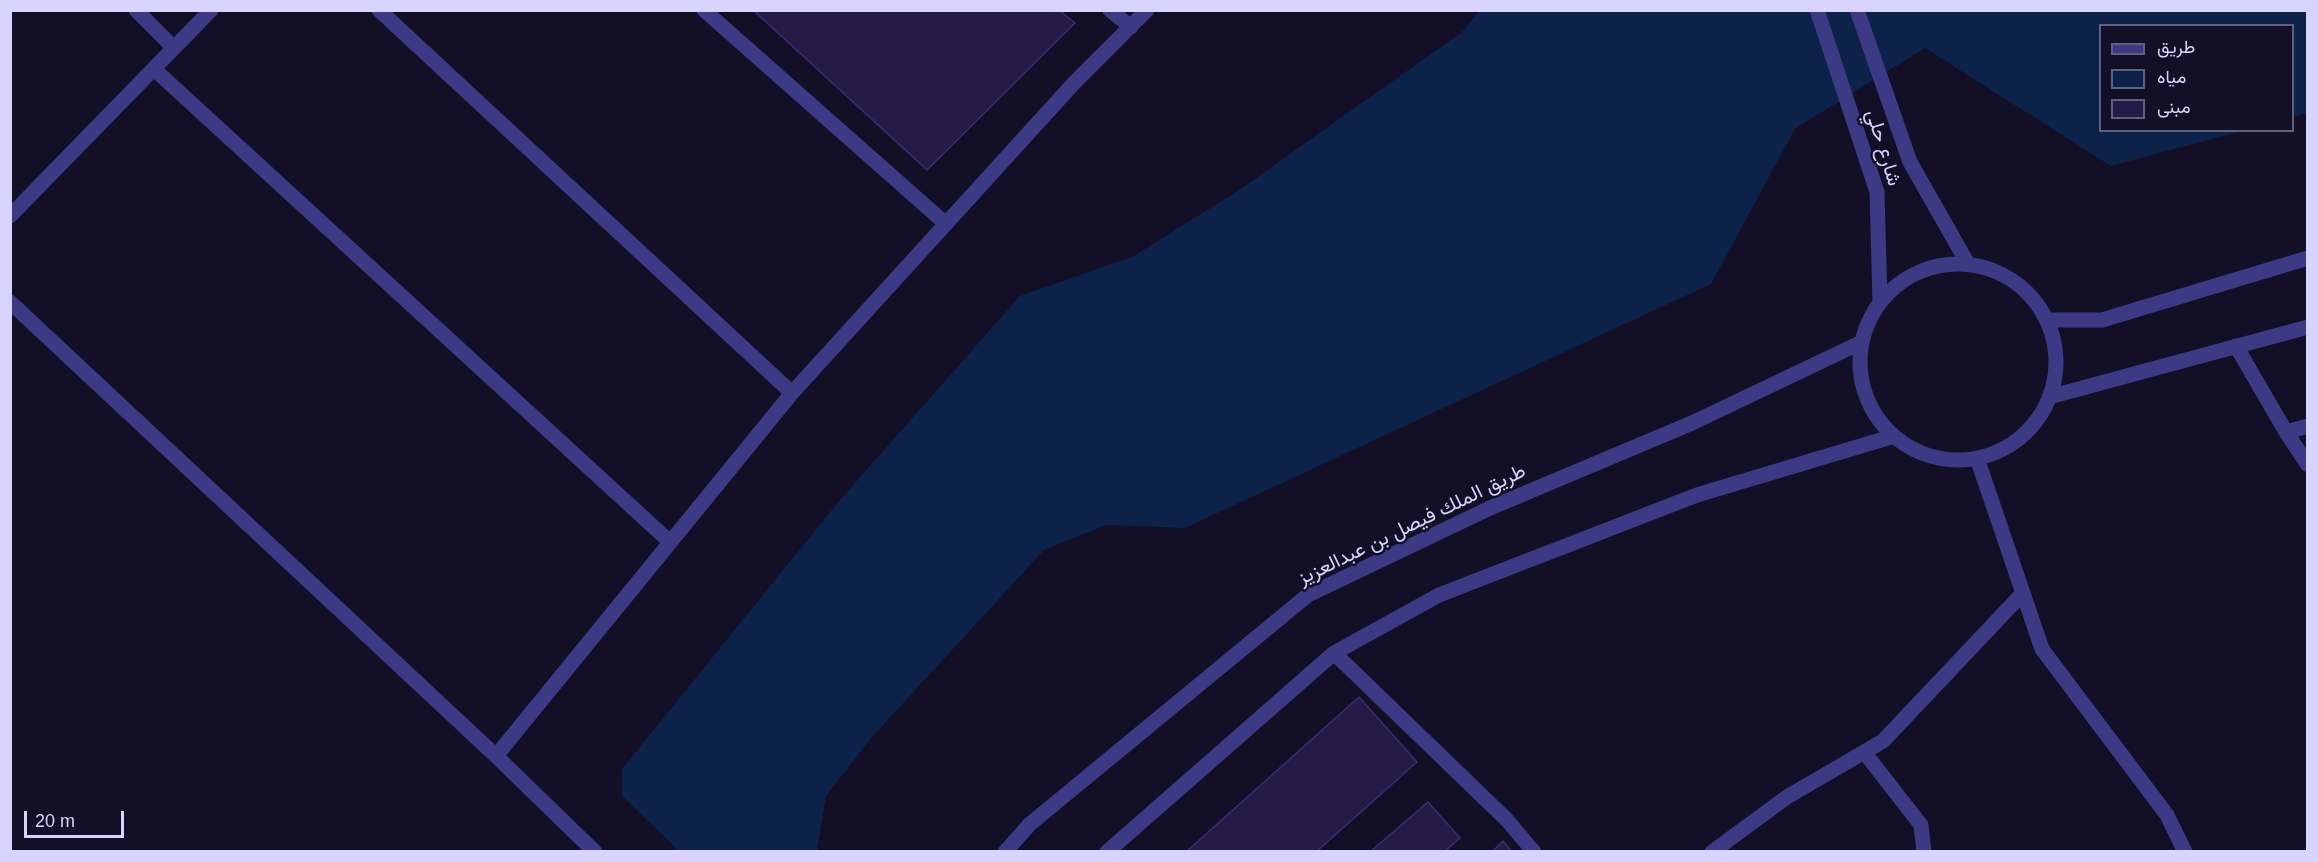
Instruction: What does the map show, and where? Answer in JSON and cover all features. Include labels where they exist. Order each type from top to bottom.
[{"type":"street","points":[[136,10],[174,48]]},
{"type":"street","points":[[10,216],[211,10]]},
{"type":"street","points":[[379,10],[792,393]]},
{"type":"street","points":[[704,10],[946,224]]},
{"type":"street","points":[[1110,10],[1131,27]]},
{"type":"street","points":[[496,756],[792,393],[1074,83],[1148,10]]},
{"type":"street","name":"شارع حلي","points":[[1817,10],[1877,192],[1880,302]]},
{"type":"street","name":"شارع حلي","points":[[1857,10],[1910,162],[1968,264]]},
{"type":"street","points":[[154,69],[670,542]]},
{"type":"street","points":[[2047,320],[2102,320],[2307,258]]},
{"type":"street","points":[[1968,264],[2000,273],[2028,293],[2047,320],[2056,353],[2054,384],[2042,413],[2022,437],[1995,454],[1964,461],[1932,458],[1904,444],[1880,423],[1865,395],[1859,364],[1864,331],[1880,302],[1904,279],[1935,266],[1968,264]]},
{"type":"street","points":[[10,302],[496,756],[595,852]]},
{"type":"street","points":[[2049,397],[2307,327]]},
{"type":"street","name":"طريق الملك فيصل بن عبدالعزيز","points":[[1005,852],[1030,824],[1308,595],[1490,508],[1692,423],[1862,342]]},
{"type":"street","points":[[2235,346],[2307,465]]},
{"type":"street","points":[[2286,432],[2307,426]]},
{"type":"street","points":[[1107,852],[1334,653],[1439,595],[1697,495],[1894,436]]},
{"type":"street","points":[[1977,458],[2042,649],[2167,815],[2185,852]]},
{"type":"street","points":[[1712,852],[1787,796],[1882,741],[2023,593]]},
{"type":"street","points":[[1334,653],[1507,820],[1534,852]]},
{"type":"street","points":[[1864,752],[1921,825],[1924,852]]},
{"type":"water","points":[[1479,11],[2307,11],[2307,113],[2294,117],[2294,24],[2099,24],[2099,132],[2238,132],[2111,166],[1925,48],[1795,129],[1711,284],[1185,528],[1106,525],[1044,550],[872,737],[826,796],[817,851],[679,851],[622,796],[622,769],[839,501],[1020,296],[1134,256],[1239,190],[1462,32]]},
{"type":"building","points":[[753,10],[1059,10],[1075,23],[927,170]]},
{"type":"building","points":[[1359,697],[1417,762],[1316,852],[1186,852]]},
{"type":"building","points":[[1428,802],[1460,838],[1444,852],[1370,852]]},
{"type":"building","points":[[1503,841],[1512,852],[1492,852]]}]
